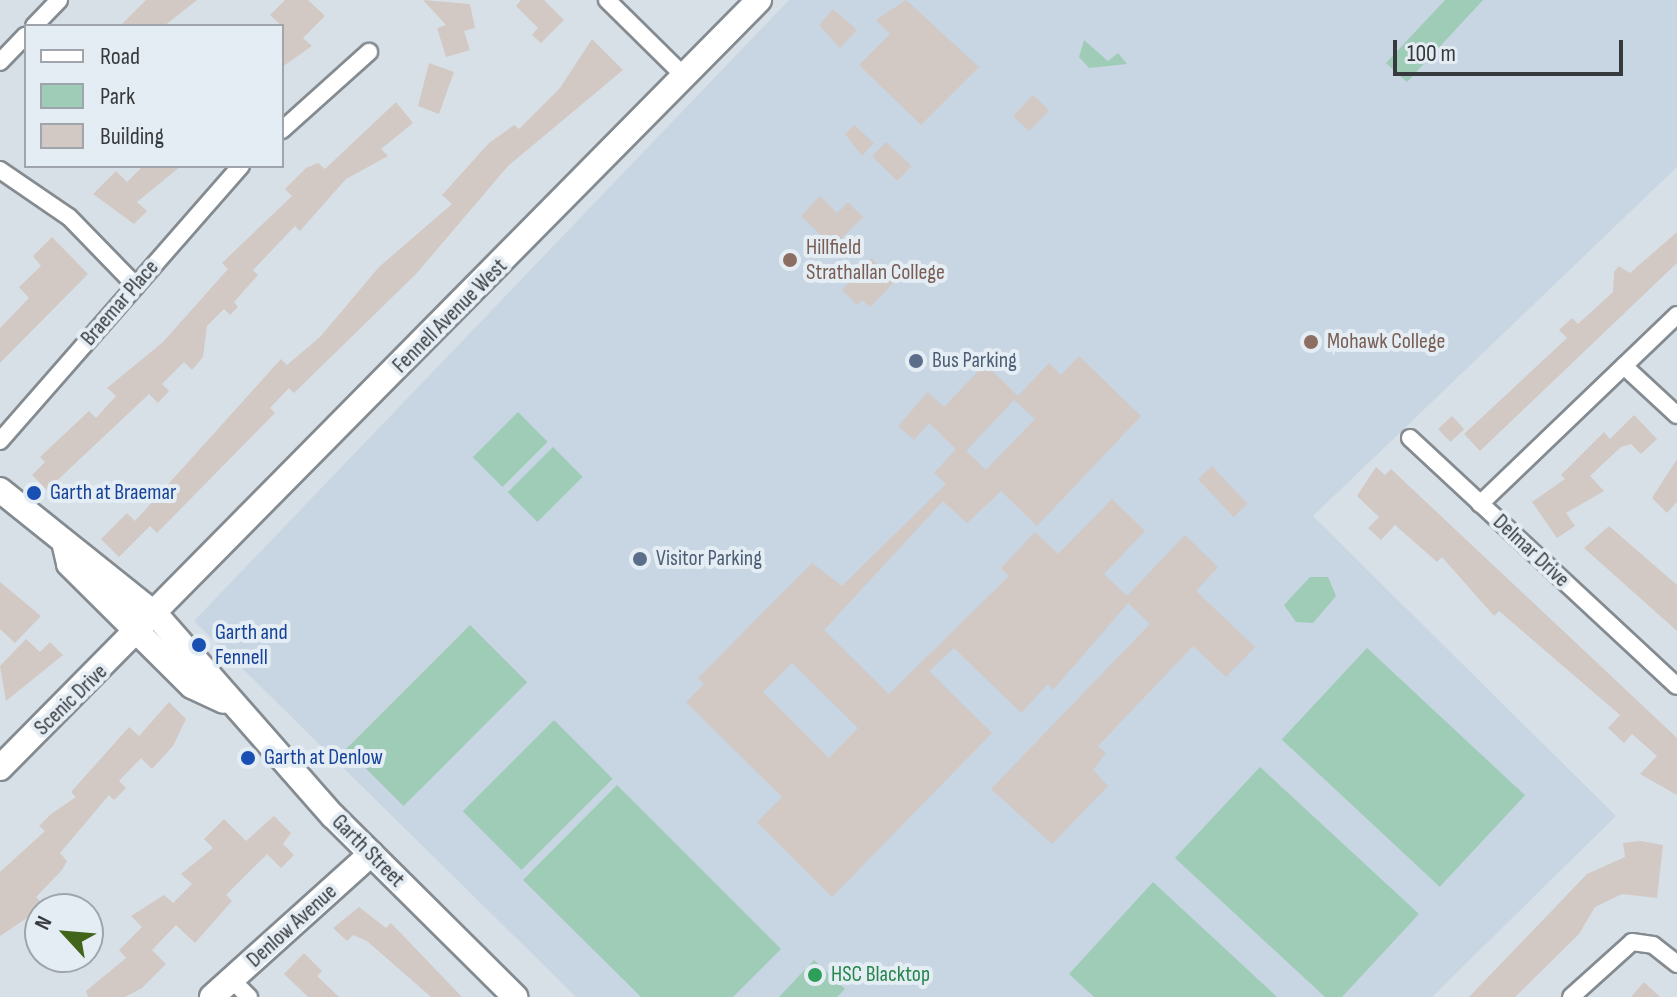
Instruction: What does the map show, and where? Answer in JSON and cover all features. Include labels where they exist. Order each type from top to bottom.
[{"type":"main road","name":"Fennell Avenue West","points":[[149,624],[759,0]]},
{"type":"main road","name":"Garth Street","points":[[0,490],[65,546],[69,564],[149,624],[192,686],[224,701],[371,854],[515,997]]},
{"type":"main road","name":"Scenic Drive","points":[[0,768],[149,624]]},
{"type":"main road","name":"Denlow Avenue","points":[[212,997],[241,989],[371,854]]},
{"type":"street","points":[[36,24],[59,0]]},
{"type":"street","points":[[607,0],[685,77]]},
{"type":"street","points":[[0,62],[24,37]]},
{"type":"street","points":[[284,128],[369,52]]},
{"type":"street","name":"Braemar Place","points":[[0,441],[239,168]]},
{"type":"street","points":[[0,170],[69,217],[136,286]]},
{"type":"street","name":"Delmar Drive","points":[[1677,315],[1480,504],[1677,686]]},
{"type":"street","points":[[1624,366],[1677,415]]},
{"type":"street","points":[[1410,438],[1480,504]]},
{"type":"street","points":[[1571,997],[1632,942],[1653,945],[1677,964]]},
{"type":"shaded area","name":"Hillfield Strathallan College","points":[[789,0],[1677,0],[1677,167],[1313,516],[1616,816],[1432,997],[576,997],[194,621]]},
{"type":"green space","points":[[1445,0],[1483,0],[1407,82],[1386,63]]},
{"type":"green space","points":[[1084,40],[1108,61],[1118,53],[1127,64],[1089,68],[1079,57]]},
{"type":"green space","points":[[518,412],[548,442],[502,487],[473,457]]},
{"type":"green space","points":[[553,447],[583,477],[537,522],[508,492]]},
{"type":"green space","points":[[1310,577],[1328,577],[1336,596],[1313,623],[1296,622],[1284,605]]},
{"type":"green space","points":[[470,625],[527,682],[404,806],[346,749]]},
{"type":"green space","points":[[1367,648],[1525,795],[1440,887],[1282,739]]},
{"type":"green space","points":[[554,720],[613,779],[521,870],[463,811]]},
{"type":"green space","points":[[1260,767],[1419,914],[1342,997],[1325,997],[1175,858]]},
{"type":"green space","points":[[617,785],[781,949],[733,997],[641,997],[523,880]]},
{"type":"green space","points":[[1153,882],[1277,997],[1094,997],[1069,974]]},
{"type":"green space","name":"HSC Blacktop","points":[[814,960],[845,989],[837,997],[779,997]]},
{"type":"building","points":[[146,0],[197,0],[167,24],[122,24]]},
{"type":"building","points":[[285,0],[308,0],[325,16],[303,38],[312,46],[284,66],[284,24],[270,15]]},
{"type":"building","points":[[423,0],[470,4],[475,28],[464,31],[470,50],[446,57],[437,28],[446,25]]},
{"type":"building","points":[[521,0],[544,0],[564,20],[541,43],[532,35],[538,28],[516,6]]},
{"type":"building","points":[[906,0],[979,67],[921,125],[859,65],[890,34],[876,20]]},
{"type":"building","points":[[833,9],[857,30],[840,48],[819,25]]},
{"type":"building","points":[[592,39],[623,70],[508,166],[416,274],[294,393],[289,388],[270,408],[275,413],[157,533],[150,526],[119,557],[101,539],[127,513],[135,521],[281,359],[287,365],[320,337],[379,267],[452,204],[442,195],[489,143],[514,125],[519,129],[560,88]]},
{"type":"building","points":[[429,63],[454,72],[439,114],[418,106]]},
{"type":"building","points":[[1033,95],[1049,110],[1029,131],[1013,116]]},
{"type":"building","points":[[396,102],[413,123],[381,149],[388,156],[346,179],[300,231],[295,226],[253,270],[258,275],[234,302],[238,307],[230,315],[224,309],[207,326],[203,357],[192,370],[184,362],[162,384],[169,391],[158,403],[149,394],[47,490],[32,475],[45,462],[40,457],[89,411],[96,418],[116,396],[107,388],[163,342],[228,269],[222,263],[292,196],[285,189],[306,168],[318,163],[325,169]]},
{"type":"building","points":[[854,125],[874,143],[862,156],[845,134]]},
{"type":"building","points":[[886,142],[911,166],[897,181],[872,156]]},
{"type":"building","points":[[141,168],[179,168],[137,202],[147,211],[134,224],[93,194],[116,171],[127,182]]},
{"type":"building","points":[[820,196],[837,213],[848,202],[863,217],[833,247],[801,216]]},
{"type":"building","points":[[1677,232],[1677,263],[1480,451],[1464,434],[1567,338],[1559,330],[1572,318],[1578,324],[1613,292],[1614,272],[1619,266],[1630,273]]},
{"type":"building","points":[[52,237],[88,274],[0,363],[0,328],[29,298],[19,287],[41,266],[33,256]]},
{"type":"building","points":[[871,258],[895,281],[870,307],[862,300],[857,305],[842,290]]},
{"type":"building","points":[[1079,356],[1141,416],[1037,526],[1001,491],[967,523],[943,501],[824,630],[889,694],[1009,576],[1001,568],[1035,532],[1058,554],[1112,499],[1145,531],[1104,574],[1127,596],[1185,535],[1218,567],[1196,591],[1255,647],[1226,677],[1193,646],[1098,746],[1106,753],[1093,770],[1108,786],[1052,844],[991,789],[1150,624],[1128,603],[1053,690],[1048,684],[1021,713],[954,648],[929,671],[992,733],[832,897],[757,822],[782,797],[686,702],[704,684],[698,678],[812,563],[842,586],[946,484],[934,473],[956,449],[929,423],[914,440],[898,426],[928,392],[944,407],[985,364],[1018,396],[1049,363],[1061,375]],"holes":[[[1014,400],[1035,419],[986,470],[966,451]],[[792,663],[858,728],[829,758],[763,692]]]},
{"type":"building","points":[[1634,415],[1657,439],[1641,454],[1631,444],[1621,447],[1590,476],[1604,491],[1566,513],[1575,526],[1557,538],[1532,502],[1565,479],[1561,475],[1604,432],[1610,439]]},
{"type":"building","points":[[1452,416],[1464,429],[1450,442],[1438,429]]},
{"type":"building","points":[[1677,459],[1677,502],[1667,513],[1652,498]]},
{"type":"building","points":[[1212,466],[1247,504],[1234,517],[1198,479]]},
{"type":"building","points":[[1376,467],[1385,475],[1391,469],[1677,738],[1677,795],[1640,774],[1657,756],[1632,734],[1624,743],[1608,728],[1620,715],[1499,611],[1494,616],[1442,557],[1437,562],[1395,525],[1381,540],[1368,528],[1379,517],[1357,496]]},
{"type":"building","points":[[1609,526],[1677,585],[1677,631],[1584,548]]},
{"type":"building","points":[[0,582],[41,616],[15,643],[0,629]]},
{"type":"building","points":[[26,639],[40,652],[50,642],[63,655],[6,701],[0,666]]},
{"type":"building","points":[[169,702],[186,719],[173,746],[152,769],[141,758],[119,781],[126,788],[114,800],[109,795],[60,853],[67,861],[40,893],[24,893],[24,920],[0,936],[0,872],[45,831],[39,826],[51,814],[76,797],[71,792],[129,727],[139,736]]},
{"type":"building","points":[[274,816],[291,833],[283,844],[294,855],[281,868],[267,854],[226,895],[232,901],[195,943],[176,925],[152,950],[166,964],[142,988],[125,997],[88,997],[86,991],[126,958],[119,950],[142,927],[131,916],[164,895],[173,903],[192,884],[181,874],[213,848],[204,839],[224,819],[246,841]]},
{"type":"building","points":[[1640,841],[1663,845],[1657,898],[1622,894],[1595,907],[1579,934],[1515,997],[1469,997],[1587,874],[1625,857],[1623,843]]},
{"type":"building","points":[[359,907],[386,928],[391,923],[462,997],[431,997],[367,941],[353,935],[347,941],[333,928]]},
{"type":"building","points":[[304,953],[322,971],[317,976],[339,997],[308,997],[284,974]]},
{"type":"building","points":[[1644,982],[1660,997],[1631,997]]},
{"type":"place","name":"Hillfield Strathallan College","points":[[790,260]]},
{"type":"place","name":"Mohawk College","points":[[1311,342]]},
{"type":"place","name":"Bus Parking","points":[[916,361]]},
{"type":"place","name":"Garth at Braemar","points":[[34,493]]},
{"type":"place","name":"Visitor Parking","points":[[640,559]]},
{"type":"place","name":"Garth and Fennell","points":[[199,645]]},
{"type":"place","name":"Garth at Denlow","points":[[248,758]]},
{"type":"place","name":"HSC Blacktop","points":[[815,975]]}]
